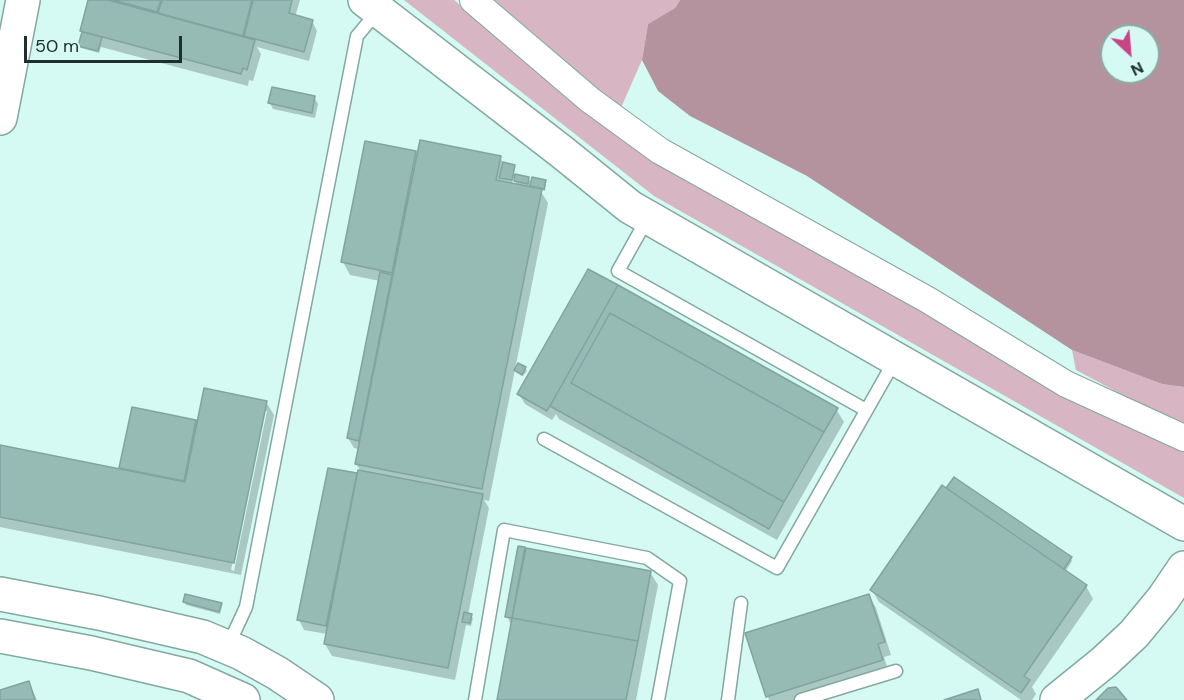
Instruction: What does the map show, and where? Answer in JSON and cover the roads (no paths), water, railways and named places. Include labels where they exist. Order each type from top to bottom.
[{"type":"main road","points":[[0,118],[23,0]]},
{"type":"main road","points":[[372,5],[630,207],[1184,524]]},
{"type":"main road","points":[[1057,700],[1134,634],[1163,599],[1184,568]]},
{"type":"main road","points":[[0,594],[99,613],[203,637],[277,673],[317,700]]},
{"type":"main road","points":[[0,636],[91,653],[189,676],[243,700]]},
{"type":"street","points":[[473,0],[590,100],[660,151],[928,300],[1066,384],[1184,438]]},
{"type":"lane","points":[[227,647],[246,607],[357,36],[372,5]]},
{"type":"lane","points":[[648,218],[618,271],[867,410]]},
{"type":"lane","points":[[544,439],[777,568],[896,358]]},
{"type":"lane","points":[[476,700],[504,530],[647,558],[680,581],[658,700]]},
{"type":"lane","points":[[728,700],[741,603]]},
{"type":"lane","points":[[801,700],[817,698],[896,671]]}]
